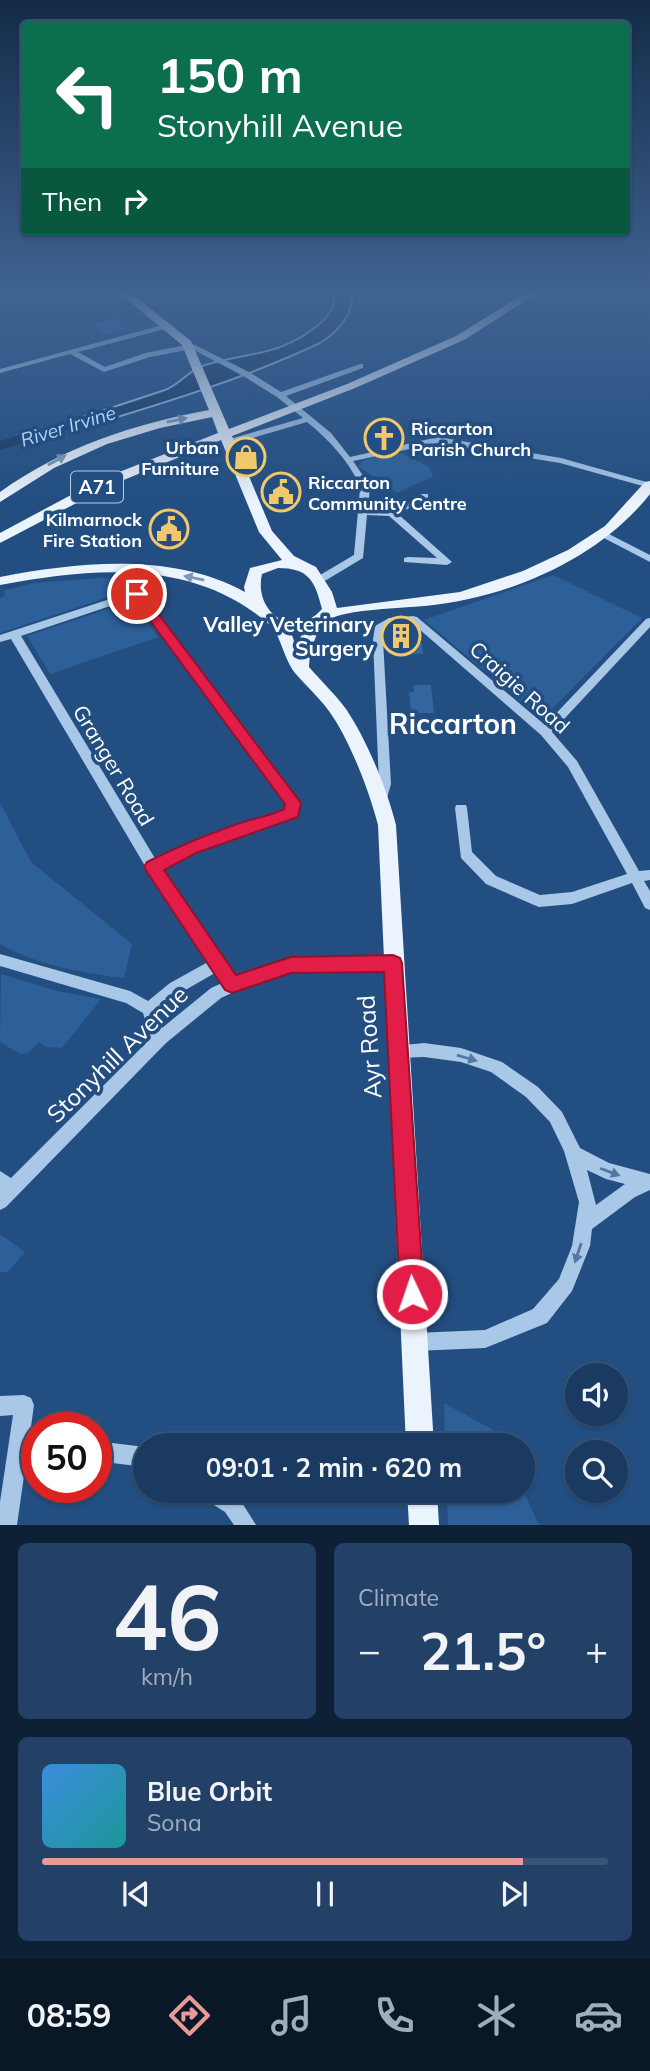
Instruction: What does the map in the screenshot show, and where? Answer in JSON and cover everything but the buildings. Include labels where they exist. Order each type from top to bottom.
[{"type":"main road","points":[[195,361],[266,532],[282,553],[322,586],[349,600],[384,605]]},
{"type":"main road","name":"A71","points":[[348,383],[394,361]]},
{"type":"main road","name":"A71","points":[[0,528],[91,482],[402,361]]},
{"type":"main road","points":[[0,498],[63,456],[95,443],[139,429],[215,413]]},
{"type":"main road","name":"A71","points":[[0,539],[104,483],[197,439]]},
{"type":"main road","points":[[266,532],[263,556],[251,586],[256,605],[263,616],[281,626],[384,605],[440,600],[495,586],[553,561],[603,534],[619,522],[650,485]]},
{"type":"main road","points":[[255,571],[277,564],[301,566]]},
{"type":"main road","points":[[0,581],[79,569],[134,570],[210,581],[256,605]]},
{"type":"main road","points":[[301,670],[302,651],[330,604],[322,586]]},
{"type":"main road","name":"Ayr Road","points":[[281,626],[292,658],[339,712],[381,802],[387,825],[419,1433]]},
{"type":"main road","points":[[423,1503],[424,1525]]},
{"type":"street","points":[[0,371],[37,361]]},
{"type":"street","points":[[88,361],[104,370],[130,361]]},
{"type":"street","points":[[219,361],[248,374],[280,395],[328,435],[365,486],[359,556],[340,566],[322,586]]},
{"type":"street","points":[[280,395],[360,366]]},
{"type":"street","points":[[229,442],[309,419]]},
{"type":"street","points":[[347,460],[438,440],[561,461],[650,485]]},
{"type":"street","points":[[321,477],[326,490],[365,486]]},
{"type":"street","points":[[364,512],[392,513],[425,496]]},
{"type":"street","points":[[392,513],[447,562],[408,561]]},
{"type":"street","points":[[603,534],[650,559]]},
{"type":"street","points":[[301,566],[340,566]]},
{"type":"street","points":[[0,639],[162,585]]},
{"type":"street","points":[[137,594],[293,803],[292,813],[279,819],[202,844],[153,867]]},
{"type":"street","name":"Craigie Road","points":[[384,744],[378,640],[380,626],[393,620],[413,619],[545,732],[573,764],[650,904]]},
{"type":"street","points":[[545,732],[650,621]]},
{"type":"street","name":"Granger Road","points":[[14,634],[153,867],[232,984]]},
{"type":"street","points":[[358,748],[384,744],[385,784],[381,802]]},
{"type":"street","points":[[461,808],[466,854],[491,880],[539,901],[572,898],[633,877],[650,875]]},
{"type":"street","points":[[0,960],[130,998],[149,1009],[156,1033],[161,1038]]},
{"type":"street","name":"Stonyhill Avenue","points":[[4,1190],[161,1038],[198,1006],[232,984],[291,965],[393,963]]},
{"type":"street","name":"Stonyhill Avenue","points":[[149,1009],[175,988],[218,964]]},
{"type":"street","points":[[400,1051],[424,1050],[461,1055],[496,1067],[532,1092],[556,1117],[574,1154],[588,1202],[581,1245],[566,1285],[540,1316],[485,1339],[415,1342]]},
{"type":"street","points":[[574,1154],[606,1171],[649,1181]]},
{"type":"street","points":[[584,1225],[629,1191],[649,1181]]},
{"type":"street","points":[[0,1406],[24,1405],[24,1412]]},
{"type":"street","points":[[112,1453],[133,1456]]},
{"type":"street","points":[[8,1525],[21,1480]]},
{"type":"street","points":[[229,1503],[246,1525]]},
{"type":"shaded area","points":[[220,361],[279,361],[88,426],[80,418],[165,390],[205,365]]},
{"type":"shaded area","points":[[400,452],[429,467],[433,476],[397,493],[358,466],[364,460]]},
{"type":"shaded area","points":[[553,575],[642,618],[542,719],[424,620]]},
{"type":"shaded area","points":[[99,578],[160,580],[0,633],[0,598],[4,596],[5,590],[35,583]]},
{"type":"shaded area","points":[[132,601],[158,637],[50,674],[27,636]]},
{"type":"shaded area","points":[[0,803],[31,862],[132,944],[124,978],[60,967],[0,944]]},
{"type":"shaded area","points":[[1,974],[57,991],[101,999],[62,1048],[46,1047],[39,1042],[28,1053],[20,1054],[0,1042]]},
{"type":"shaded area","points":[[0,1234],[25,1252],[8,1272],[0,1272]]},
{"type":"shaded area","points":[[444,1403],[497,1433],[445,1433]]},
{"type":"shaded area","points":[[447,1503],[529,1503],[539,1525],[448,1525]]},
{"type":"waterway","name":"River Irvine","points":[[0,446],[111,413]]},
{"type":"place","name":"Riccarton Parish Church","points":[[384,438]]},
{"type":"place","name":"Urban Furniture","points":[[246,457]]},
{"type":"place","name":"Riccarton Community Centre","points":[[281,492]]},
{"type":"place","name":"Kilmarnock Fire Station","points":[[169,529]]},
{"type":"place","name":"Valley Veterinary Surgery","points":[[401,636]]},
{"type":"district","name":"Riccarton","points":[[453,723]]},
{"type":"route","points":[[137,594],[293,803],[292,813],[279,819],[190,848],[153,867],[232,984],[291,965],[393,963],[412,1294]]}]
